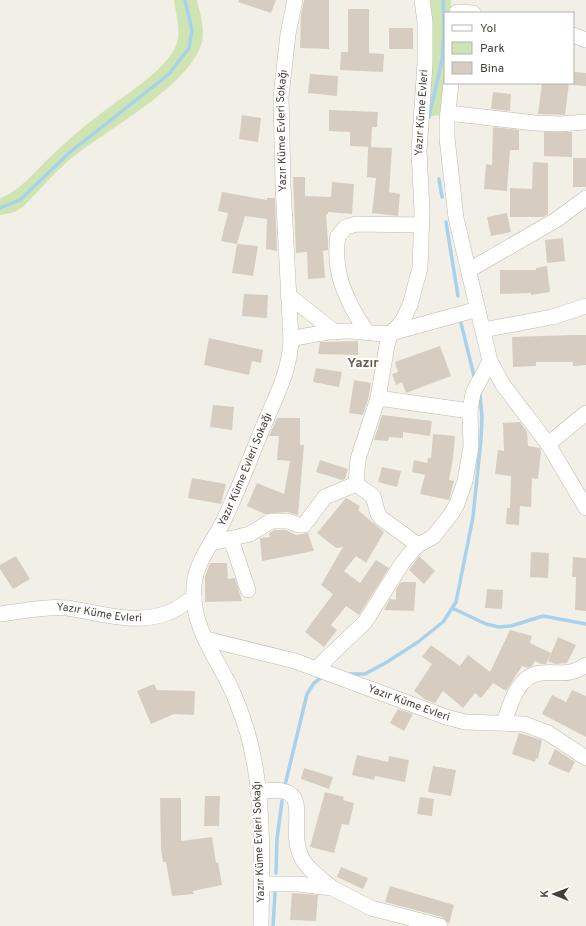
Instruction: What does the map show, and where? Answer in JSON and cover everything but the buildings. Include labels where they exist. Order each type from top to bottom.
[{"type":"street","name":"Yazır Küme Evleri Sokağı","points":[[261,926],[258,792],[247,731],[230,686],[196,618],[194,597],[198,567],[231,507],[280,390],[289,363],[291,339],[281,97],[288,34],[295,0]]},
{"type":"street","name":"Yazır Küme Evleri","points":[[390,334],[402,322],[410,306],[416,288],[420,268],[422,225],[419,151],[425,63],[425,22],[422,0]]},
{"type":"street","points":[[456,8],[470,12]]},
{"type":"street","points":[[574,35],[586,40]]},
{"type":"street","points":[[451,84],[447,138],[453,199],[456,218],[490,361],[503,385],[548,444],[586,508]]},
{"type":"street","points":[[448,113],[535,123],[560,124],[586,122]]},
{"type":"street","points":[[469,270],[556,220],[586,198]]},
{"type":"street","points":[[367,332],[358,318],[342,286],[337,262],[338,236],[346,227],[356,224],[422,225]]},
{"type":"street","points":[[288,295],[335,332]]},
{"type":"street","points":[[483,330],[552,317],[586,306]]},
{"type":"street","points":[[291,339],[335,332],[390,334],[478,309]]},
{"type":"street","points":[[356,484],[358,459],[378,398],[390,334]]},
{"type":"street","points":[[316,669],[365,622],[402,562],[418,545],[433,537],[444,526],[457,504],[465,481],[471,448],[470,411],[473,393],[490,361]]},
{"type":"street","points":[[378,398],[470,411]]},
{"type":"street","points":[[548,444],[586,412]]},
{"type":"street","points":[[211,542],[250,534],[271,521],[288,521],[299,525],[304,525],[325,497],[356,484]]},
{"type":"street","points":[[356,484],[374,496],[378,514],[381,518],[418,545]]},
{"type":"street","points":[[231,539],[248,590]]},
{"type":"street","name":"Yazır Küme Evleri","points":[[0,614],[66,608],[101,616],[133,618],[156,617],[172,611],[194,597]]},
{"type":"street","name":"Yazır Küme Evleri","points":[[206,639],[295,662],[446,717],[465,722],[524,724],[548,733],[586,758]]},
{"type":"street","points":[[504,723],[514,695],[520,684],[534,674],[542,672],[571,673],[586,665]]},
{"type":"street","points":[[258,792],[279,789],[290,793],[294,797],[297,806],[299,853],[307,866],[332,888],[371,908],[440,926]]},
{"type":"street","points":[[261,884],[291,884],[332,888]]},
{"type":"green space","points":[[174,0],[197,0],[203,26],[202,42],[194,59],[181,76],[143,108],[68,161],[23,207],[15,212],[0,215],[0,198],[14,191],[77,132],[160,68],[175,48],[177,42],[178,24]]},
{"type":"green space","points":[[429,0],[451,0],[451,12],[444,12],[445,84],[442,115],[425,117],[433,42]]},
{"type":"waterway","points":[[0,208],[20,200],[69,153],[169,74],[189,48],[192,30],[185,0]]},
{"type":"waterway","points":[[429,117],[442,60],[444,28],[443,0]]},
{"type":"waterway","points":[[439,179],[442,197]]},
{"type":"waterway","points":[[446,222],[458,296]]},
{"type":"waterway","points":[[461,323],[474,376]]},
{"type":"waterway","points":[[348,674],[365,674],[418,642],[443,622],[456,602],[473,517],[481,439],[482,418],[480,394]]},
{"type":"waterway","points":[[452,608],[486,624],[499,627],[511,626],[543,616],[586,624]]},
{"type":"waterway","points":[[285,785],[307,694],[314,683],[322,677]]},
{"type":"waterway","points":[[276,873],[277,839],[282,801]]},
{"type":"waterway","points":[[273,926],[275,893]]},
{"type":"district","name":"Yazır","points":[[363,364]]}]
